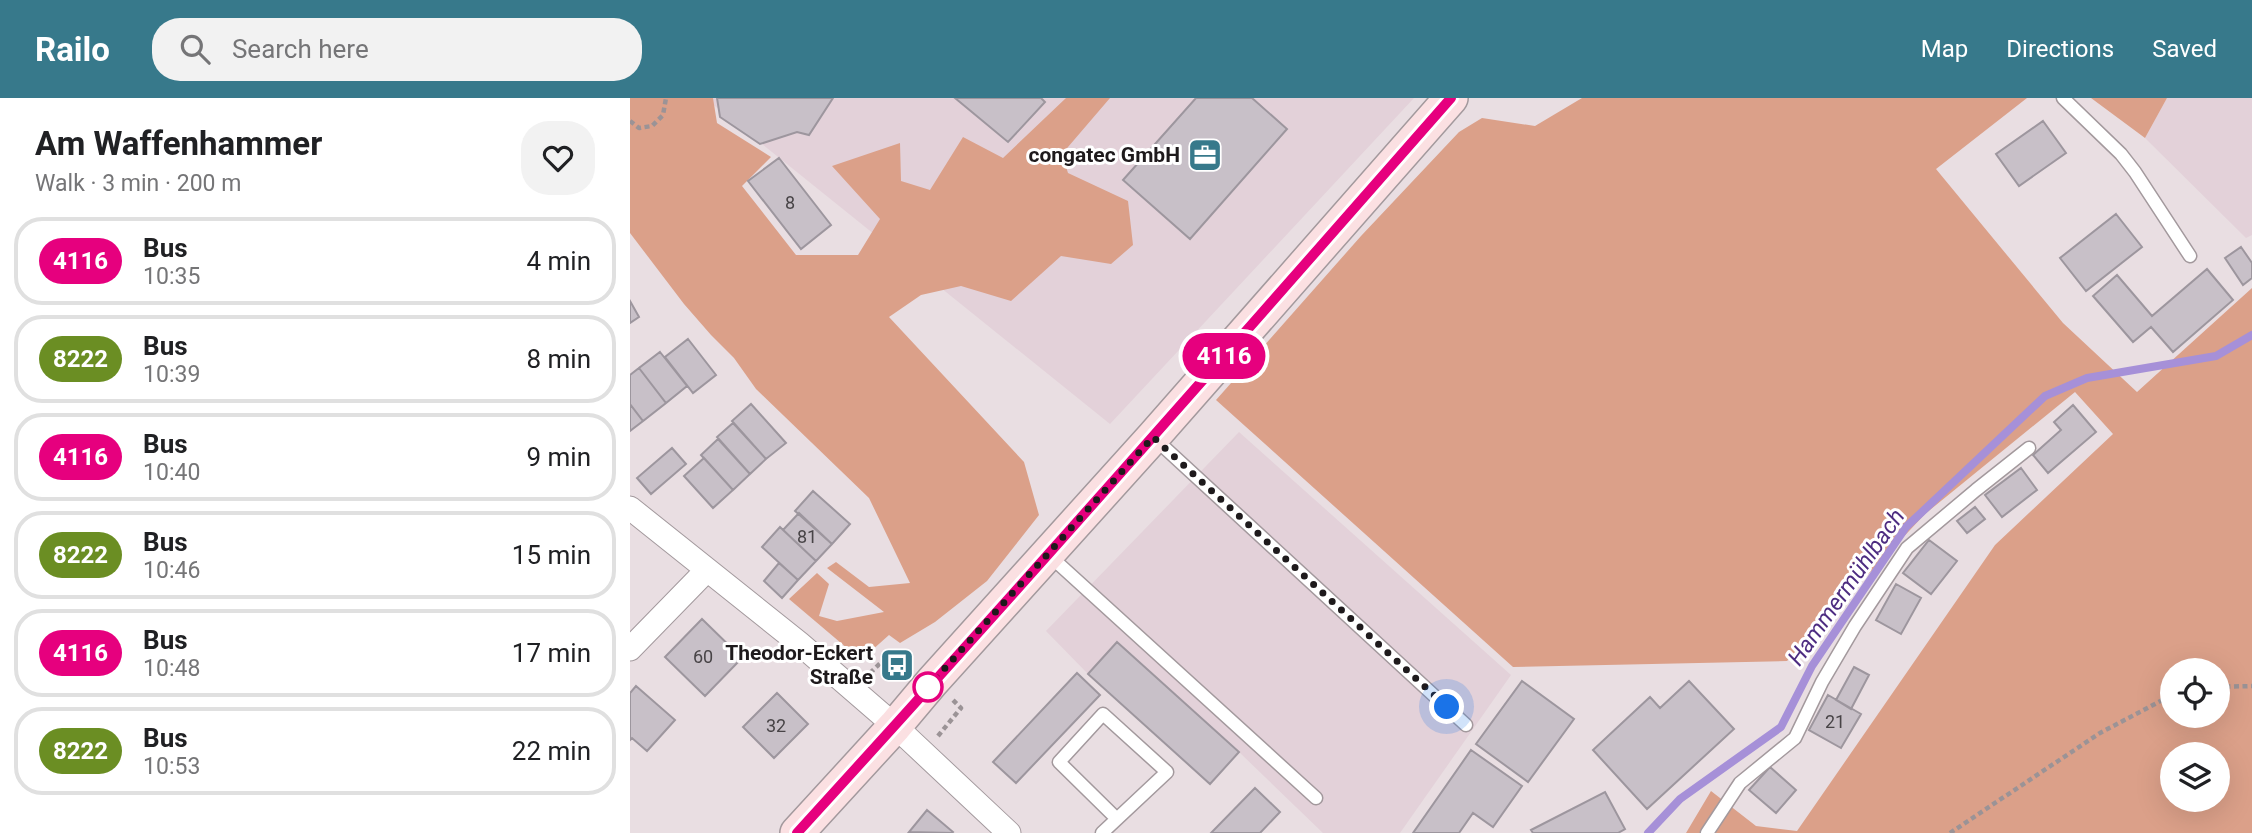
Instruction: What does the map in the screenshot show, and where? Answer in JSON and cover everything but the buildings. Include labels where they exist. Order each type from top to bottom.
[{"type":"main road","points":[[797,833],[1153,437],[1451,98]]},
{"type":"street","points":[[630,508],[799,643],[895,726],[1009,833]]},
{"type":"street","points":[[630,649],[706,570]]},
{"type":"lane","points":[[2063,98],[2121,154],[2190,256]]},
{"type":"lane","points":[[1153,437],[1466,725]]},
{"type":"lane","points":[[1707,833],[1740,783],[1794,738],[1822,682],[1855,626],[1908,548],[2029,448]]},
{"type":"lane","points":[[1048,554],[1316,798]]},
{"type":"lane","points":[[1101,833],[1167,772],[1103,714],[1059,762],[1116,818]]},
{"type":"path","points":[[630,121],[639,128],[652,126],[663,115],[666,98]]},
{"type":"path","points":[[871,673],[892,652],[911,666]]},
{"type":"path","points":[[2230,687],[2252,687]]},
{"type":"path","points":[[939,733],[961,708],[947,695]]},
{"type":"path","points":[[1950,833],[2101,733],[2160,701]]},
{"type":"shaded area","points":[[630,98],[713,98],[717,123],[771,157],[742,186],[796,255],[858,255],[880,219],[832,166],[900,143],[901,181],[930,190],[963,137],[1003,158],[1066,98],[1110,98],[1062,154],[1068,173],[1128,201],[1133,245],[1111,264],[1061,256],[1011,301],[961,286],[921,295],[889,317],[1024,462],[1039,515],[987,581],[935,622],[900,643],[889,635],[861,660],[789,599],[817,573],[829,584],[819,616],[837,621],[884,612],[827,568],[836,562],[869,587],[910,583],[869,498],[756,389],[734,358],[684,304],[630,233]]},
{"type":"shaded area","points":[[705,98],[1414,98],[1110,424]]},
{"type":"shaded area","points":[[1582,98],[2027,98],[1936,169],[2063,323],[2137,392],[2252,288],[2252,833],[1686,833],[1711,791],[1756,826],[1797,831],[1995,545],[2113,434],[2075,392],[1925,514],[1787,661],[1513,667],[1216,400],[1361,236],[1459,132],[1482,118],[1535,126]]},
{"type":"shaded area","points":[[2091,98],[2167,98],[2145,138]]},
{"type":"shaded area","points":[[2167,98],[2252,98],[2252,235],[2246,238],[2145,138]]},
{"type":"shaded area","points":[[1239,432],[1511,675],[1400,833],[1323,833],[1239,752],[1117,642],[1088,674],[1046,631]]},
{"type":"waterway","name":"Hammermühlbach","points":[[1648,833],[1680,799],[1781,727],[1812,666],[1906,527],[2045,396],[2087,378],[2216,356],[2252,335]]},
{"type":"bus line","name":"4116","points":[[797,833],[1153,437],[1451,98]]},
{"type":"place","name":"congatec GmbH","points":[[1205,155]]},
{"type":"place","name":"Theodor-Eckert Straße","points":[[897,665]]},
{"type":"route","points":[[928,687],[1153,437],[1447,707]]}]
